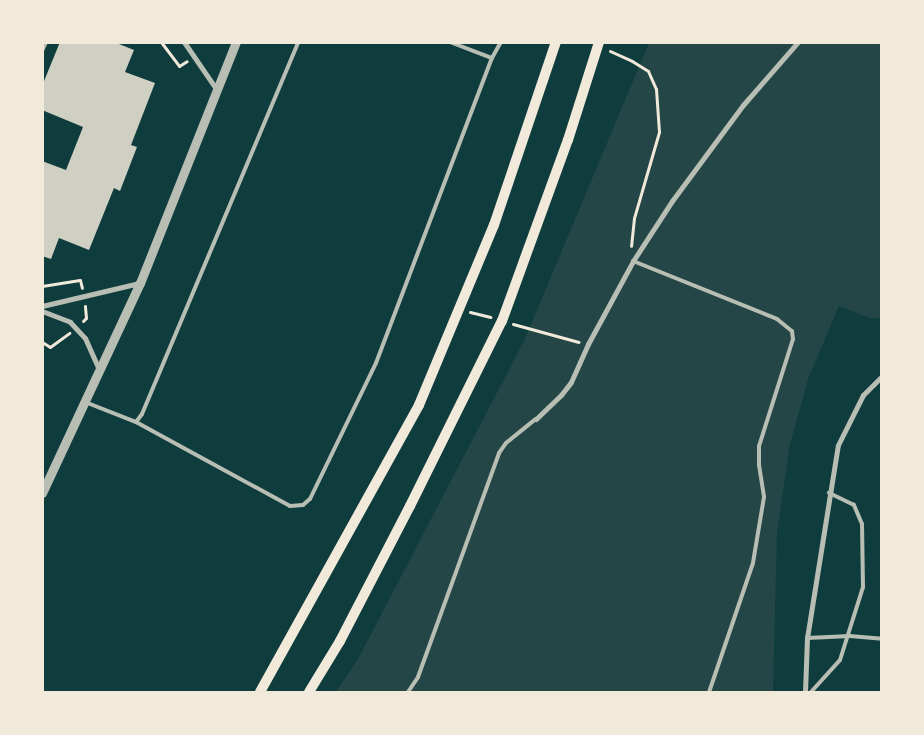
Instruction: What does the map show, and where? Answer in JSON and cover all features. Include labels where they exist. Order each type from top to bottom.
[{"type":"main road","points":[[260,692],[419,405],[514,169],[556,42]]},
{"type":"main road","points":[[309,692],[340,641],[410,506],[502,320],[568,140],[598,45]]},
{"type":"street","points":[[184,42],[217,90]]},
{"type":"street","points":[[42,493],[140,283],[236,42]]},
{"type":"street","points":[[536,419],[562,395],[571,382],[588,344],[633,261],[672,201],[743,105],[798,42]]},
{"type":"street","points":[[42,306],[140,283]]},
{"type":"street","points":[[42,311],[70,322],[85,338],[99,370]]},
{"type":"street","points":[[805,692],[807,638],[838,445],[863,394],[882,376]]},
{"type":"lane","points":[[42,51],[46,42]]},
{"type":"lane","points":[[136,422],[142,414],[298,42]]},
{"type":"lane","points":[[450,42],[492,58]]},
{"type":"lane","points":[[85,402],[136,422],[290,506],[303,505],[310,499],[376,363],[492,58],[501,42]]},
{"type":"lane","points":[[633,261],[777,319],[792,331],[793,339],[759,446],[758,465],[764,497],[752,563],[709,692]]},
{"type":"lane","points":[[408,692],[418,677],[497,458],[506,443],[536,419]]},
{"type":"lane","points":[[811,692],[840,660],[850,636],[864,587],[862,524],[854,505],[829,493]]},
{"type":"lane","points":[[807,638],[850,636],[882,639]]},
{"type":"path","points":[[598,45],[627,58],[648,72],[656,89],[659,132],[634,218],[631,241],[633,261]]},
{"type":"path","points":[[42,286],[80,280],[84,296]]},
{"type":"path","points":[[459,309],[502,320]]},
{"type":"path","points":[[527,328],[588,344]]},
{"type":"shaded area","points":[[649,43],[881,43],[881,318],[870,318],[839,306],[808,379],[790,444],[777,532],[773,692],[336,692],[358,659],[524,341]]},
{"type":"building","points":[[60,42],[114,42],[134,50],[125,72],[155,83],[131,145],[137,147],[120,191],[114,188],[89,250],[59,238],[51,259],[42,256],[42,161],[66,170],[83,127],[42,110],[42,86]]}]
